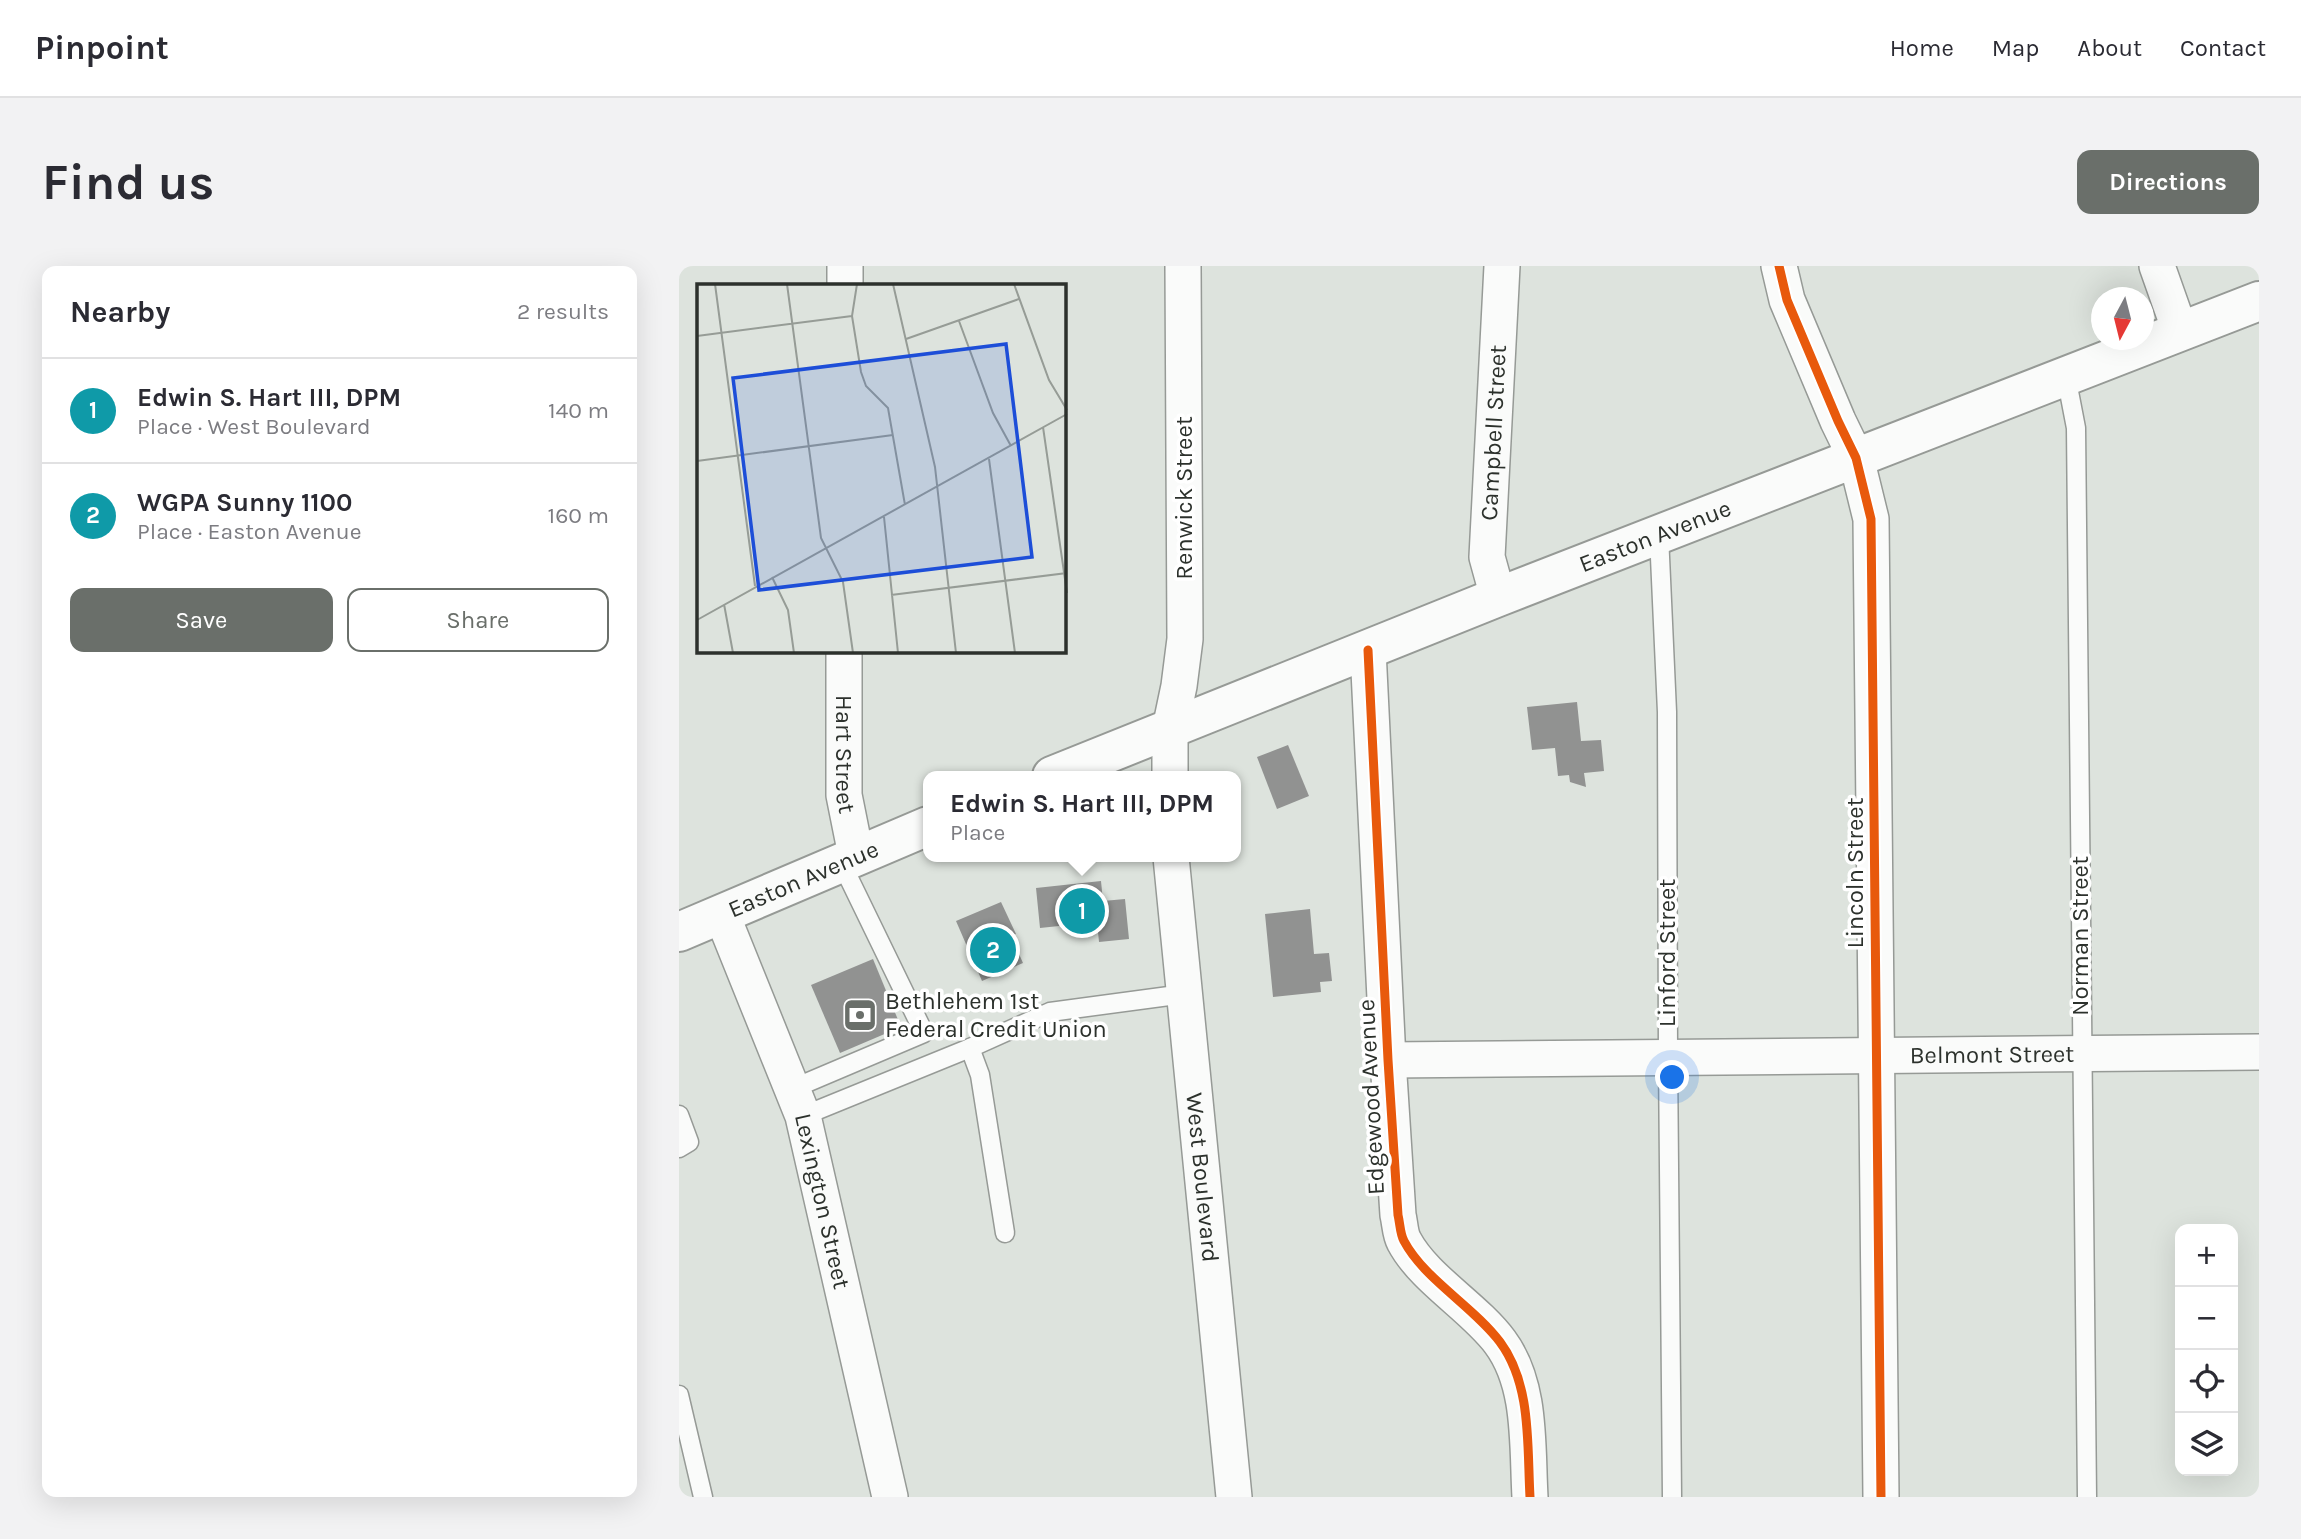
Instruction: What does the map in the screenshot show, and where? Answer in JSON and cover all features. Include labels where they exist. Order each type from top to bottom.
[{"type":"main road","name":"Easton Avenue","points":[[1065,771],[1498,597],[2259,301]]},
{"type":"main road","name":"Easton Avenue","points":[[679,932],[923,828]]},
{"type":"street","points":[[845,266],[845,284]]},
{"type":"street","name":"Renwick Street","points":[[1170,729],[1185,639],[1184,266]]},
{"type":"street","name":"Campbell Street","points":[[1498,597],[1487,557],[1502,266]]},
{"type":"street","name":"Lincoln Street","points":[[1779,266],[1787,300],[1856,458],[1871,519],[1881,1497]]},
{"type":"street","points":[[2157,266],[2180,331]]},
{"type":"street","name":"Edgewood Avenue","points":[[1368,650],[1398,1215],[1403,1240],[1427,1270],[1500,1342],[1520,1380],[1530,1497]]},
{"type":"street","name":"Hart Street","points":[[844,653],[844,795],[848,859]]},
{"type":"street","points":[[1170,729],[1170,771]]},
{"type":"street","name":"West Boulevard","points":[[1171,862],[1234,1497]]},
{"type":"street","name":"Lexington Street","points":[[722,915],[797,1103],[890,1497]]},
{"type":"street","name":"Belmont Street","points":[[1388,1060],[2259,1052]]},
{"type":"lane","name":"Norman Street","points":[[2066,376],[2076,428],[2087,1497]]},
{"type":"lane","name":"Linford Street","points":[[1659,535],[1667,712],[1672,1497]]},
{"type":"lane","points":[[797,1103],[924,1033],[848,859]]},
{"type":"lane","points":[[797,1103],[970,1048],[1050,1012],[1184,994]]},
{"type":"lane","points":[[970,1048],[980,1075],[1005,1233]]},
{"type":"lane","points":[[679,1115],[689,1142],[679,1148]]},
{"type":"lane","points":[[679,1395],[703,1497]]},
{"type":"building","points":[[1577,702],[1581,741],[1601,740],[1604,771],[1584,773],[1586,787],[1570,782],[1569,775],[1558,776],[1555,748],[1532,750],[1527,707]]},
{"type":"building","points":[[1288,745],[1309,796],[1277,809],[1257,757]]},
{"type":"building","points":[[1101,881],[1103,901],[1125,899],[1129,939],[1099,942],[1097,922],[1040,928],[1036,888]]},
{"type":"building","points":[[1001,902],[1016,934],[1011,936],[1023,963],[982,981],[956,921]]},
{"type":"building","points":[[1310,909],[1314,954],[1329,953],[1332,981],[1320,982],[1321,992],[1273,997],[1265,914]]},
{"type":"building","name":"Bethlehem 1st Federal Credit Union","points":[[873,959],[901,1027],[840,1053],[811,985]]},
{"type":"cycle path","points":[[1779,266],[1787,300],[1856,458],[1871,519],[1881,1497]]},
{"type":"cycle path","points":[[1368,650],[1388,1060],[1401,1232],[1404,1241],[1424,1268],[1489,1329],[1510,1359],[1518,1377],[1526,1416],[1530,1497]]},
{"type":"place","name":"Edwin S. Hart III, DPM","points":[[1082,911]]},
{"type":"place","name":"WGPA Sunny 1100","points":[[993,950]]},
{"type":"place","name":"Bethlehem 1st Federal Credit Union","points":[[860,1015]]}]
